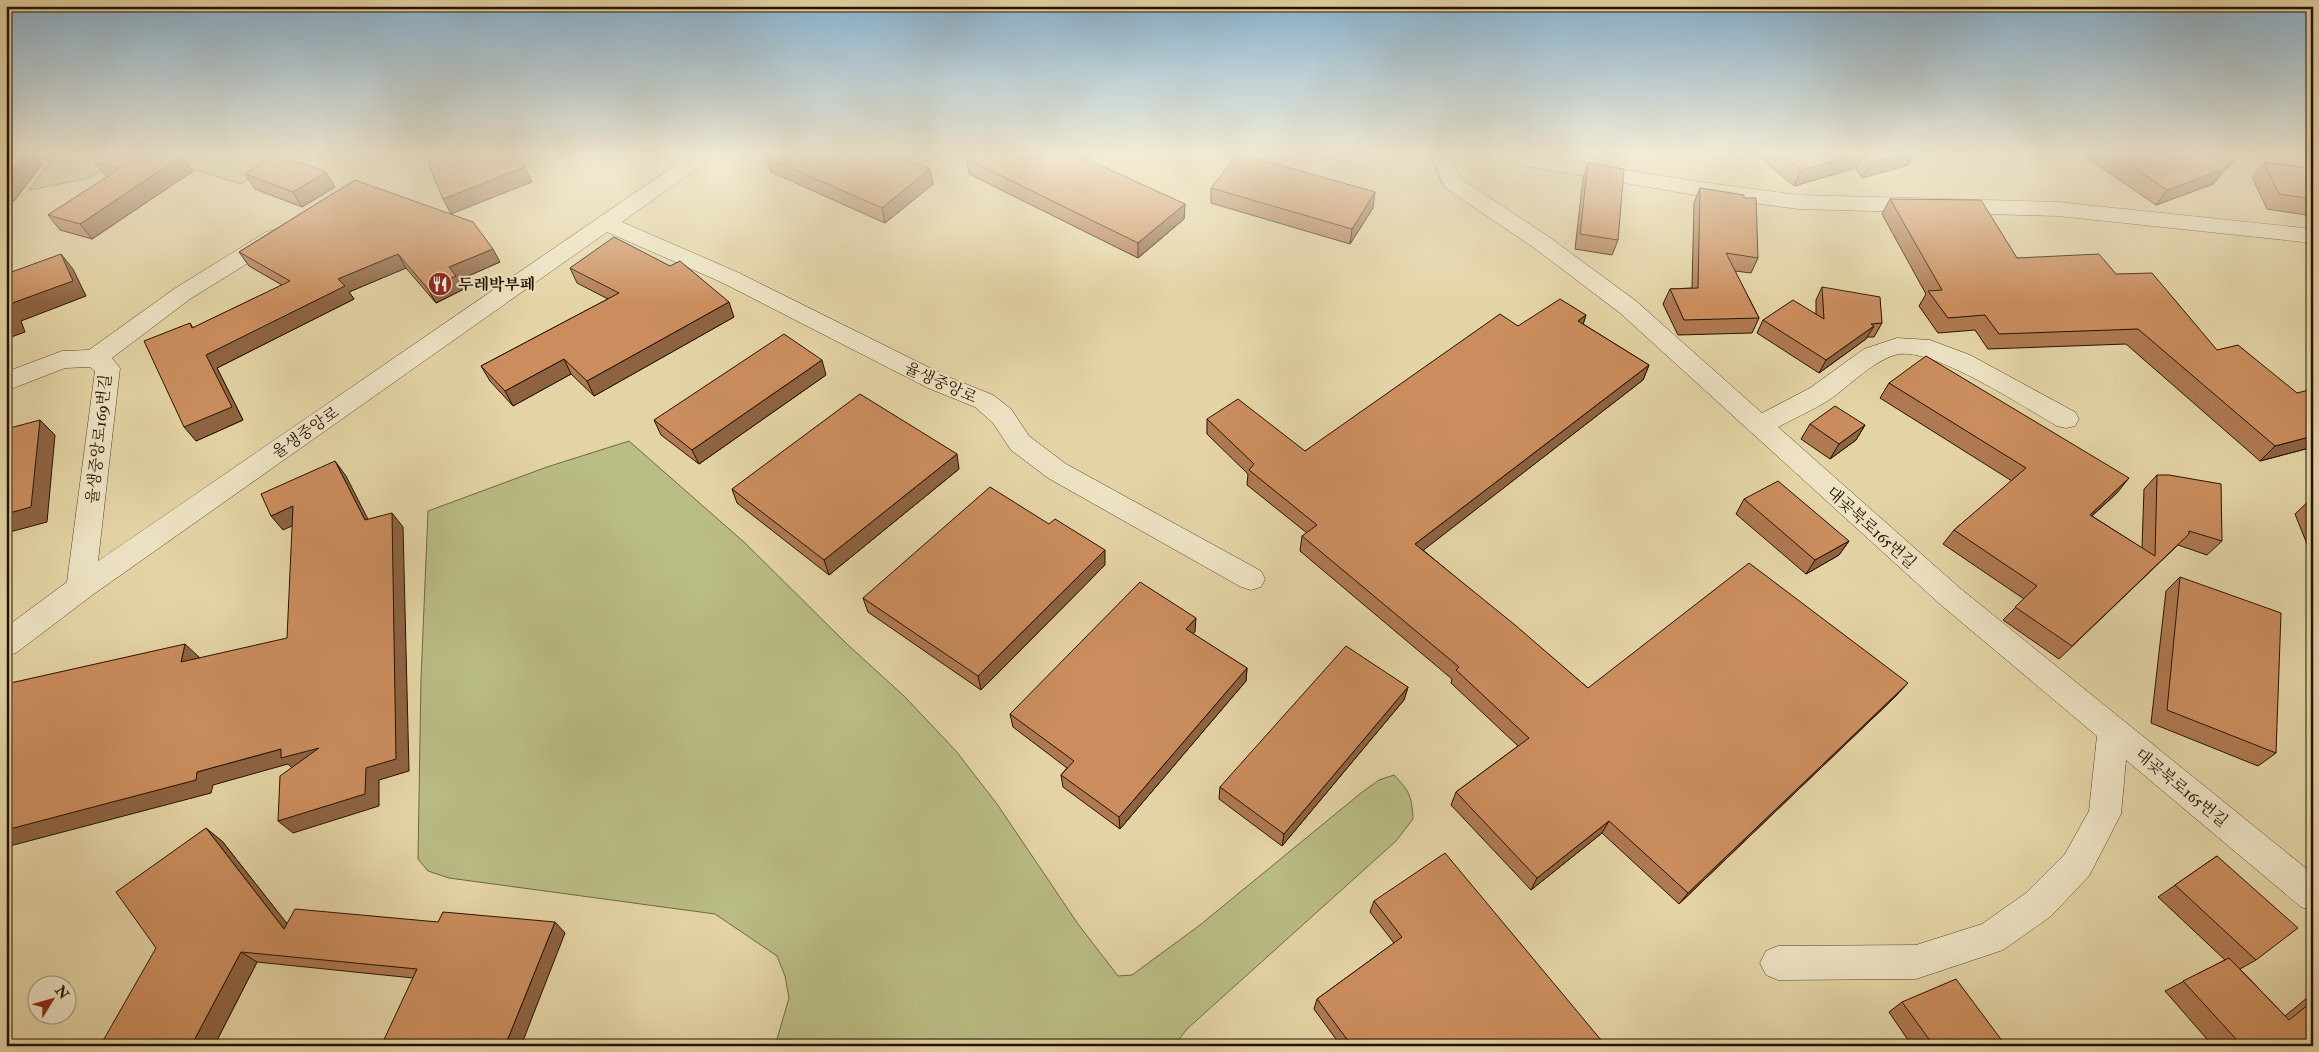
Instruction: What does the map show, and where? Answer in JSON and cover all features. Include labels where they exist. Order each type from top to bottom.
[{"type":"street","name":"율생중앙로","points":[[6,644],[81,588],[632,204]]},
{"type":"street","name":"대곶북로165번길","points":[[1485,204],[1541,242],[1628,307],[1951,598],[2313,895]]},
{"type":"street","points":[[1876,204],[2058,209],[2313,236]]},
{"type":"street","name":"율생중앙로","points":[[605,223],[729,277],[937,382],[984,401],[1002,416],[1020,443],[1056,471],[1252,579]]},
{"type":"street","points":[[95,358],[182,294],[290,227]]},
{"type":"street","points":[[1759,426],[1819,394],[1873,355],[1897,346],[1930,348],[1961,360],[2066,419]]},
{"type":"street","name":"율생중앙로169번길","points":[[6,382],[62,360],[95,358],[108,368],[81,588]]},
{"type":"street","points":[[1778,963],[1916,962],[1991,938],[2038,905],[2077,865],[2105,814],[2112,730]]},
{"type":"green space","points":[[629,441],[745,543],[847,644],[904,696],[956,751],[997,804],[1078,924],[1118,976],[1132,975],[1200,925],[1379,780],[1394,775],[1407,790],[1412,806],[1413,819],[1396,841],[1187,1029],[1174,1046],[775,1046],[789,998],[785,976],[777,956],[715,914],[449,878],[428,871],[418,859],[421,679],[428,511],[547,467]]},
{"type":"building","points":[[65,204],[110,204],[80,224],[48,215]]},
{"type":"building","points":[[316,204],[423,204],[473,222],[493,249],[449,267],[456,276],[428,289],[398,254],[338,279],[345,286],[206,355],[232,407],[184,427],[144,341],[190,323],[192,328],[290,281],[239,252]]},
{"type":"building","points":[[873,204],[887,204],[882,208]]},
{"type":"building","points":[[1059,204],[1185,204],[1138,243]]},
{"type":"building","points":[[1266,204],[1367,204],[1352,229]]},
{"type":"building","points":[[1583,204],[1621,204],[1618,240],[1580,234]]},
{"type":"building","points":[[1700,204],[1756,204],[1758,258],[1726,253],[1759,318],[1684,320],[1670,289],[1698,288]]},
{"type":"building","points":[[1893,204],[1984,204],[2017,258],[2099,254],[2116,274],[2152,273],[2217,350],[2238,345],[2297,393],[2313,389],[2313,436],[2275,446],[2138,329],[1999,334],[1985,315],[1948,318],[1928,291],[1942,290]]},
{"type":"building","points":[[614,237],[670,266],[680,261],[729,302],[587,381],[564,359],[505,391],[481,366],[619,293],[570,268]]},
{"type":"building","points":[[61,254],[73,281],[7,305],[11,317],[6,319],[6,274]]},
{"type":"building","points":[[1822,287],[1880,297],[1882,323],[1871,324],[1874,326],[1826,360],[1763,320],[1793,300],[1824,319]]},
{"type":"building","points":[[1560,299],[1586,315],[1578,321],[1649,365],[1415,544],[1515,625],[1588,688],[1749,563],[1908,683],[1688,893],[1609,821],[1537,878],[1456,792],[1529,738],[1456,670],[1459,667],[1302,536],[1317,525],[1249,470],[1254,464],[1207,419],[1238,399],[1305,451],[1500,314],[1518,326]]},
{"type":"building","points":[[784,334],[822,360],[692,450],[654,420]]},
{"type":"building","points":[[1926,356],[2129,478],[2090,515],[2155,556],[2157,475],[2169,475],[2221,484],[2222,541],[2189,531],[2189,534],[2072,646],[2015,607],[2037,586],[1954,530],[2026,468],[1889,383]]},
{"type":"building","points":[[860,394],[957,454],[824,560],[732,489]]},
{"type":"building","points":[[1835,406],[1865,425],[1839,444],[1810,424]]},
{"type":"building","points":[[40,420],[31,507],[6,514],[6,429]]},
{"type":"building","points":[[335,461],[365,520],[392,513],[396,759],[366,768],[365,794],[278,821],[280,776],[319,748],[281,758],[281,749],[197,772],[196,780],[6,830],[6,684],[185,644],[181,662],[287,638],[293,506],[271,516],[261,494]]},
{"type":"building","points":[[1778,481],[1849,541],[1815,560],[1744,499]]},
{"type":"building","points":[[990,487],[1049,524],[1055,519],[1105,550],[978,676],[863,598]]},
{"type":"building","points":[[2180,577],[2281,613],[2276,753],[2167,710]]},
{"type":"building","points":[[1140,582],[1196,618],[1186,629],[1247,668],[1119,817],[1061,775],[1074,761],[1010,714]]},
{"type":"building","points":[[1346,646],[1408,687],[1284,834],[1220,787]]},
{"type":"building","points":[[206,828],[284,929],[295,909],[438,922],[443,912],[555,922],[505,1046],[381,1046],[417,969],[241,952],[191,1046],[100,1046],[156,948],[116,892]]},
{"type":"building","points":[[1445,853],[1606,1046],[1352,1046],[1317,999],[1402,937],[1374,901]]},
{"type":"building","points":[[2217,856],[2298,928],[2256,960],[2175,885]]},
{"type":"building","points":[[2229,958],[2289,1020],[2313,1001],[2313,1046],[2221,1046],[2236,1039],[2183,981]]},
{"type":"building","points":[[1956,979],[2006,1046],[1934,1046],[1902,1002]]},
{"type":"place","name":"두레박부페","points":[[440,284]]}]
